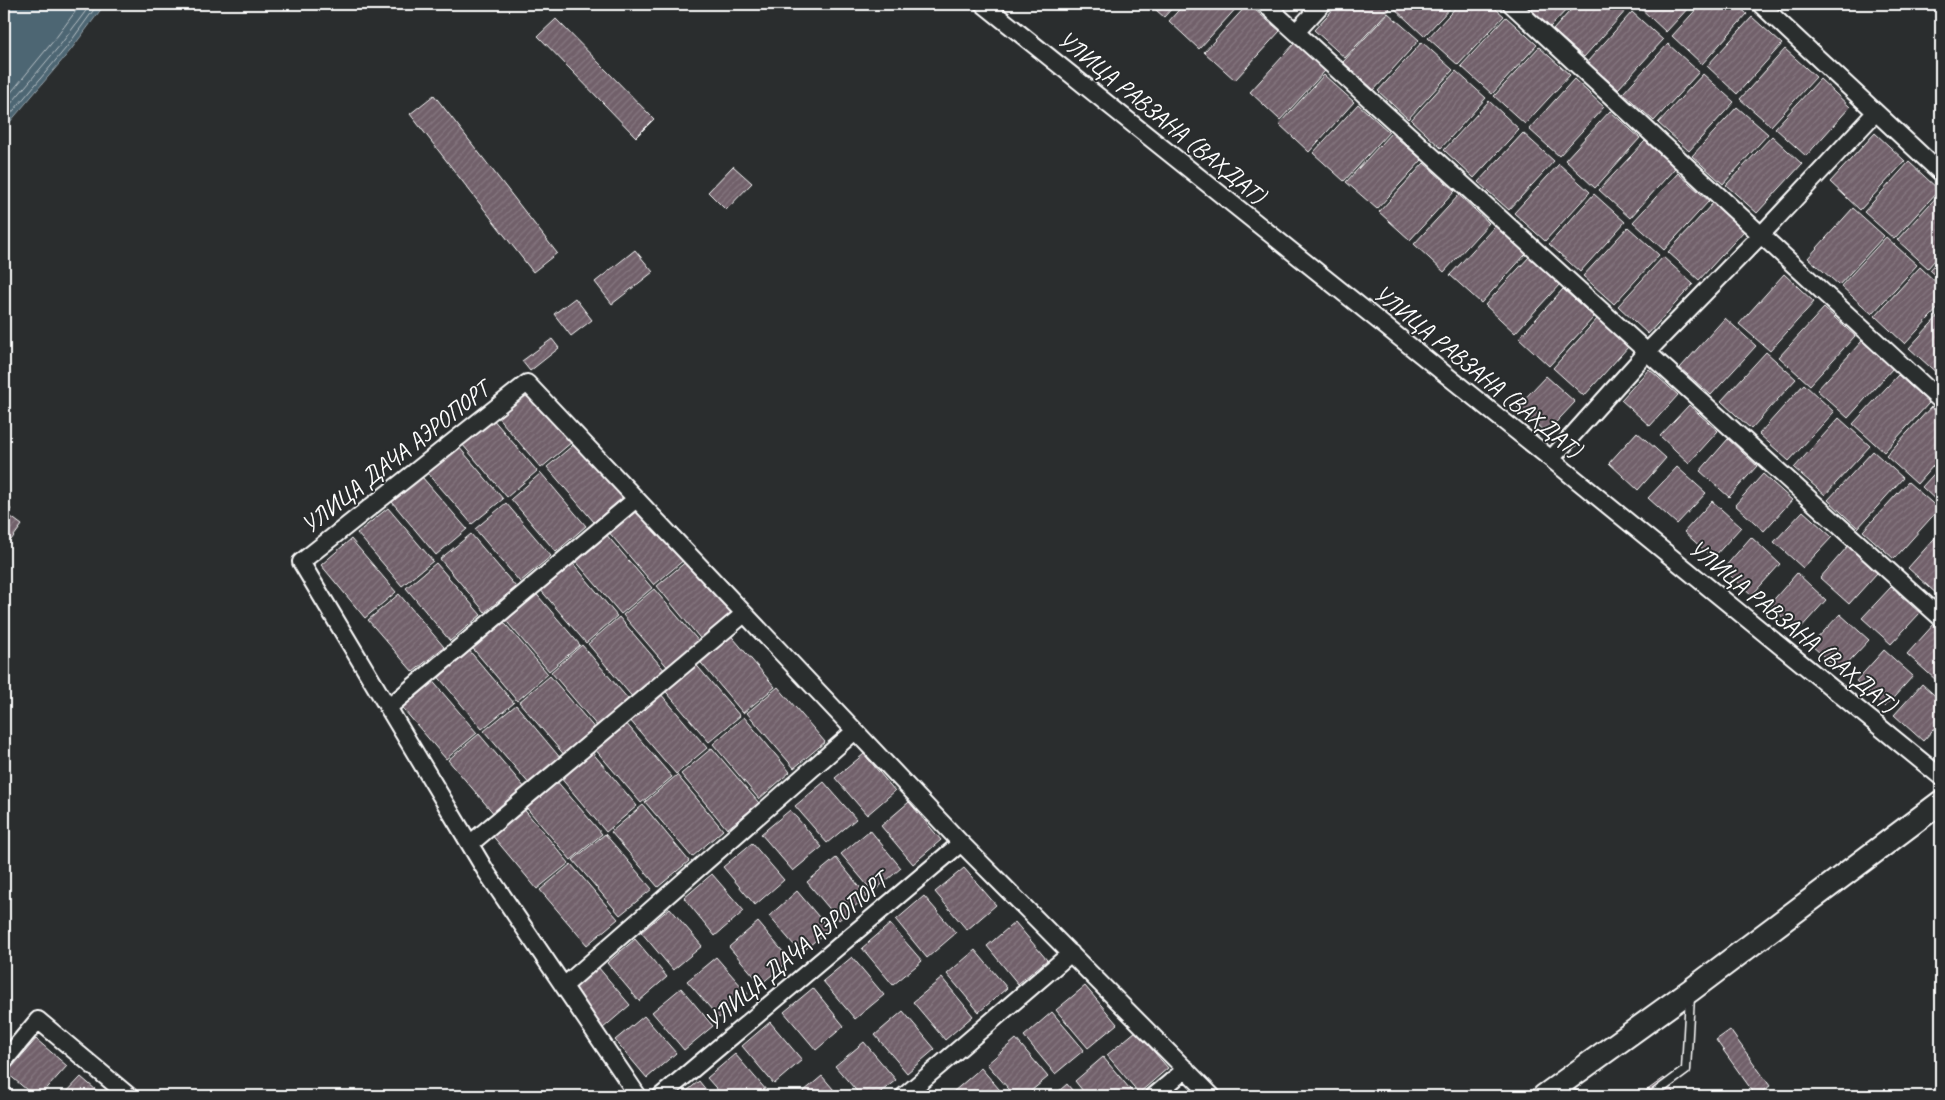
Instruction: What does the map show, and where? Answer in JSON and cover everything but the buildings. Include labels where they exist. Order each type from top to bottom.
[{"type":"main road","points":[[1549,1093],[1691,990],[1941,802]]},
{"type":"street","name":"УЛИЦА РАВЗАНА (ВАХДАТ)","points":[[983,4],[1551,459],[1941,777]]},
{"type":"street","points":[[1265,4],[1941,618]]},
{"type":"street","points":[[1296,32],[1322,4]]},
{"type":"street","points":[[1511,4],[1941,400]]},
{"type":"street","points":[[1760,4],[1941,173]]},
{"type":"street","points":[[1551,459],[1647,352],[1761,235],[1875,113]]},
{"type":"street","name":"УЛИЦА ДАЧА АЭРОПОРТ","points":[[638,1096],[487,873],[301,562],[527,383],[961,843],[1212,1096]]},
{"type":"street","points":[[389,707],[636,499]]},
{"type":"street","points":[[470,844],[744,614]]},
{"type":"street","points":[[564,986],[855,731]]},
{"type":"street","name":"УЛИЦА ДАЧА АЭРОПОРТ","points":[[660,1096],[961,843]]},
{"type":"street","points":[[904,1096],[1071,953]]},
{"type":"street","points":[[4,1061],[38,1020],[129,1096]]},
{"type":"street","points":[[1154,1096],[1186,1069]]},
{"type":"lane","points":[[1651,1096],[1686,1070],[1691,990]]},
{"type":"lane","points":[[1549,1093],[1579,1096]]},
{"type":"water","points":[[4,4],[105,4],[70,51],[4,129]]}]
